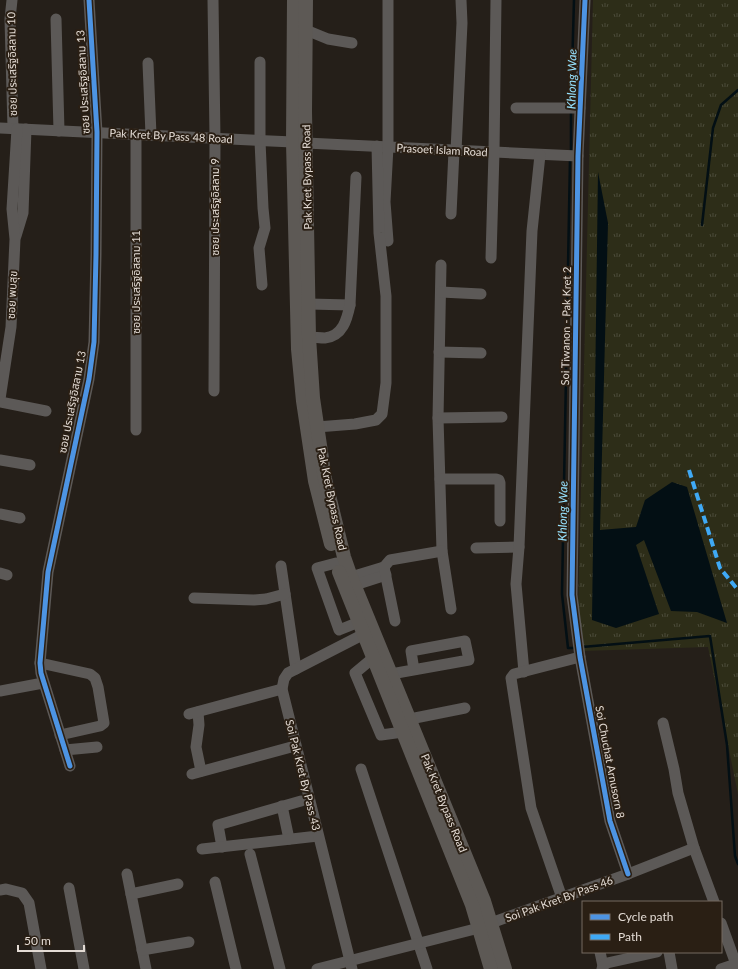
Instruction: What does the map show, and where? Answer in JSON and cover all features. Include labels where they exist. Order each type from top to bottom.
[{"type":"main road","name":"Pak Kret Bypass Road","points":[[304,0],[306,30],[300,143],[313,398],[325,479],[344,557],[353,581],[484,901],[485,926],[491,969]]},
{"type":"main road","name":"Pak Kret Bypass Road","points":[[304,0],[300,143],[298,357],[315,481],[336,563],[472,906],[485,926],[505,969]]},
{"type":"street","name":"ซอย ประเสริฐอิสลาม 10","points":[[12,0],[10,19],[18,129]]},
{"type":"street","name":"ซอย ประเสริฐอิสลาม 9","points":[[213,0],[215,138],[214,391]]},
{"type":"street","points":[[317,427],[355,424],[376,420],[382,414],[386,383],[386,296],[379,233],[388,0]]},
{"type":"street","points":[[451,214],[462,23],[461,0]]},
{"type":"street","points":[[490,258],[494,152],[496,0]]},
{"type":"street","name":"Soi Tiwanon - Pak Kret 2","points":[[579,651],[572,595],[573,156],[574,108],[585,0]]},
{"type":"street","name":"ซอย ประเสริฐอิสลาม 13","points":[[70,766],[40,673],[40,663],[48,572],[89,379],[94,342],[97,132],[89,5]]},
{"type":"street","points":[[56,19],[59,131]]},
{"type":"street","points":[[306,30],[328,39],[352,43]]},
{"type":"street","points":[[260,62],[260,141],[263,208],[266,228],[259,248],[262,285]]},
{"type":"street","points":[[148,63],[151,135]]},
{"type":"street","points":[[516,108],[574,108]]},
{"type":"street","name":"Pak Kret By Pass 48 Road","points":[[0,128],[300,143]]},
{"type":"street","name":"ซอย พบสุข","points":[[0,399],[4,351],[11,327],[15,239],[23,213],[18,129]]},
{"type":"street","name":"ซอย ประเสริฐอิสลาม 11","points":[[136,134],[136,430]]},
{"type":"street","name":"Prasoet Islam Road","points":[[300,143],[573,156]]},
{"type":"street","points":[[382,147],[388,241]]},
{"type":"street","points":[[524,672],[516,584],[519,547],[532,231],[540,154]]},
{"type":"street","points":[[309,337],[326,338],[336,334],[343,328],[348,318],[350,305],[356,177]]},
{"type":"street","points":[[441,265],[438,418],[442,551],[451,609]]},
{"type":"street","points":[[441,292],[481,294]]},
{"type":"street","points":[[309,304],[350,305]]},
{"type":"street","points":[[439,352],[481,353]]},
{"type":"street","points":[[0,402],[46,411]]},
{"type":"street","points":[[438,418],[502,417]]},
{"type":"street","points":[[0,460],[30,465]]},
{"type":"street","points":[[440,479],[499,480],[500,521]]},
{"type":"street","points":[[0,514],[20,518]]},
{"type":"street","points":[[476,548],[519,547]]},
{"type":"street","points":[[395,621],[385,571],[390,560],[442,551]]},
{"type":"street","points":[[336,563],[317,568],[339,630],[362,628]]},
{"type":"street","points":[[281,566],[296,669]]},
{"type":"street","points":[[353,581],[385,571]]},
{"type":"street","points":[[194,598],[254,600],[266,599],[285,594]]},
{"type":"street","points":[[295,746],[197,772],[196,747],[199,725],[194,713],[282,689],[285,677],[288,673],[362,628]]},
{"type":"street","points":[[391,674],[414,670],[469,660],[465,640],[411,651],[414,670]]},
{"type":"street","points":[[562,898],[531,808],[511,678],[514,674],[524,672],[579,651]]},
{"type":"street","name":"Soi Chuchat Arnusorn 8","points":[[579,651],[610,821],[628,874]]},
{"type":"street","points":[[374,658],[355,674],[381,735],[403,732]]},
{"type":"street","points":[[40,663],[90,674],[95,678],[98,687],[104,723],[100,726],[60,736]]},
{"type":"street","points":[[0,691],[43,683]]},
{"type":"street","name":"Soi Pak Kret By Pass 43","points":[[282,689],[295,746],[351,965]]},
{"type":"street","points":[[410,719],[465,708]]},
{"type":"street","points":[[663,723],[678,793],[694,848],[714,901]]},
{"type":"street","points":[[65,750],[97,746]]},
{"type":"street","points":[[361,769],[427,969]]},
{"type":"street","points":[[222,847],[218,825],[301,800]]},
{"type":"street","points":[[282,806],[289,840]]},
{"type":"street","points":[[202,849],[318,836]]},
{"type":"street","name":"Soi Pak Kret By Pass 46","points":[[317,969],[351,965],[485,926],[628,874],[694,848]]},
{"type":"street","points":[[250,854],[280,969]]},
{"type":"street","points":[[127,874],[146,969]]},
{"type":"street","points":[[215,882],[236,969]]},
{"type":"street","points":[[131,894],[178,884]]},
{"type":"street","points":[[69,888],[84,969]]},
{"type":"street","points":[[0,890],[6,889],[22,893],[29,903],[41,969]]},
{"type":"street","points":[[721,969],[737,963],[722,925]]},
{"type":"street","points":[[142,950],[189,942]]},
{"type":"street","points":[[600,953],[602,967],[607,964],[653,953]]},
{"type":"street","points":[[669,953],[672,969]]},
{"type":"green space","points":[[593,0],[738,0],[738,794],[708,647],[581,651],[578,613]]},
{"type":"shaded area","points":[[598,172],[608,223],[600,530],[636,527],[645,500],[672,482],[687,487],[727,623],[697,612],[671,611],[644,540],[636,545],[659,614],[616,628],[592,620]]},
{"type":"waterway","name":"Khlong Wae","points":[[571,106],[574,0]]},
{"type":"waterway","points":[[702,225],[713,128],[721,105],[738,90]]},
{"type":"waterway","name":"Khlong Wae","points":[[571,111],[571,152]]},
{"type":"waterway","name":"Khlong Wae","points":[[570,159],[562,594],[568,648],[575,648]]},
{"type":"waterway","name":"Khlong Wae","points":[[582,647],[710,636],[727,745],[735,856],[738,864]]},
{"type":"marked path","points":[[689,470],[720,568],[738,590]]},
{"type":"cycle path","points":[[70,766],[41,673],[40,663],[48,572],[89,379],[94,342],[97,132],[89,0]]},
{"type":"cycle path","points":[[585,0],[578,156],[572,595],[580,657],[610,821],[628,874]]}]
